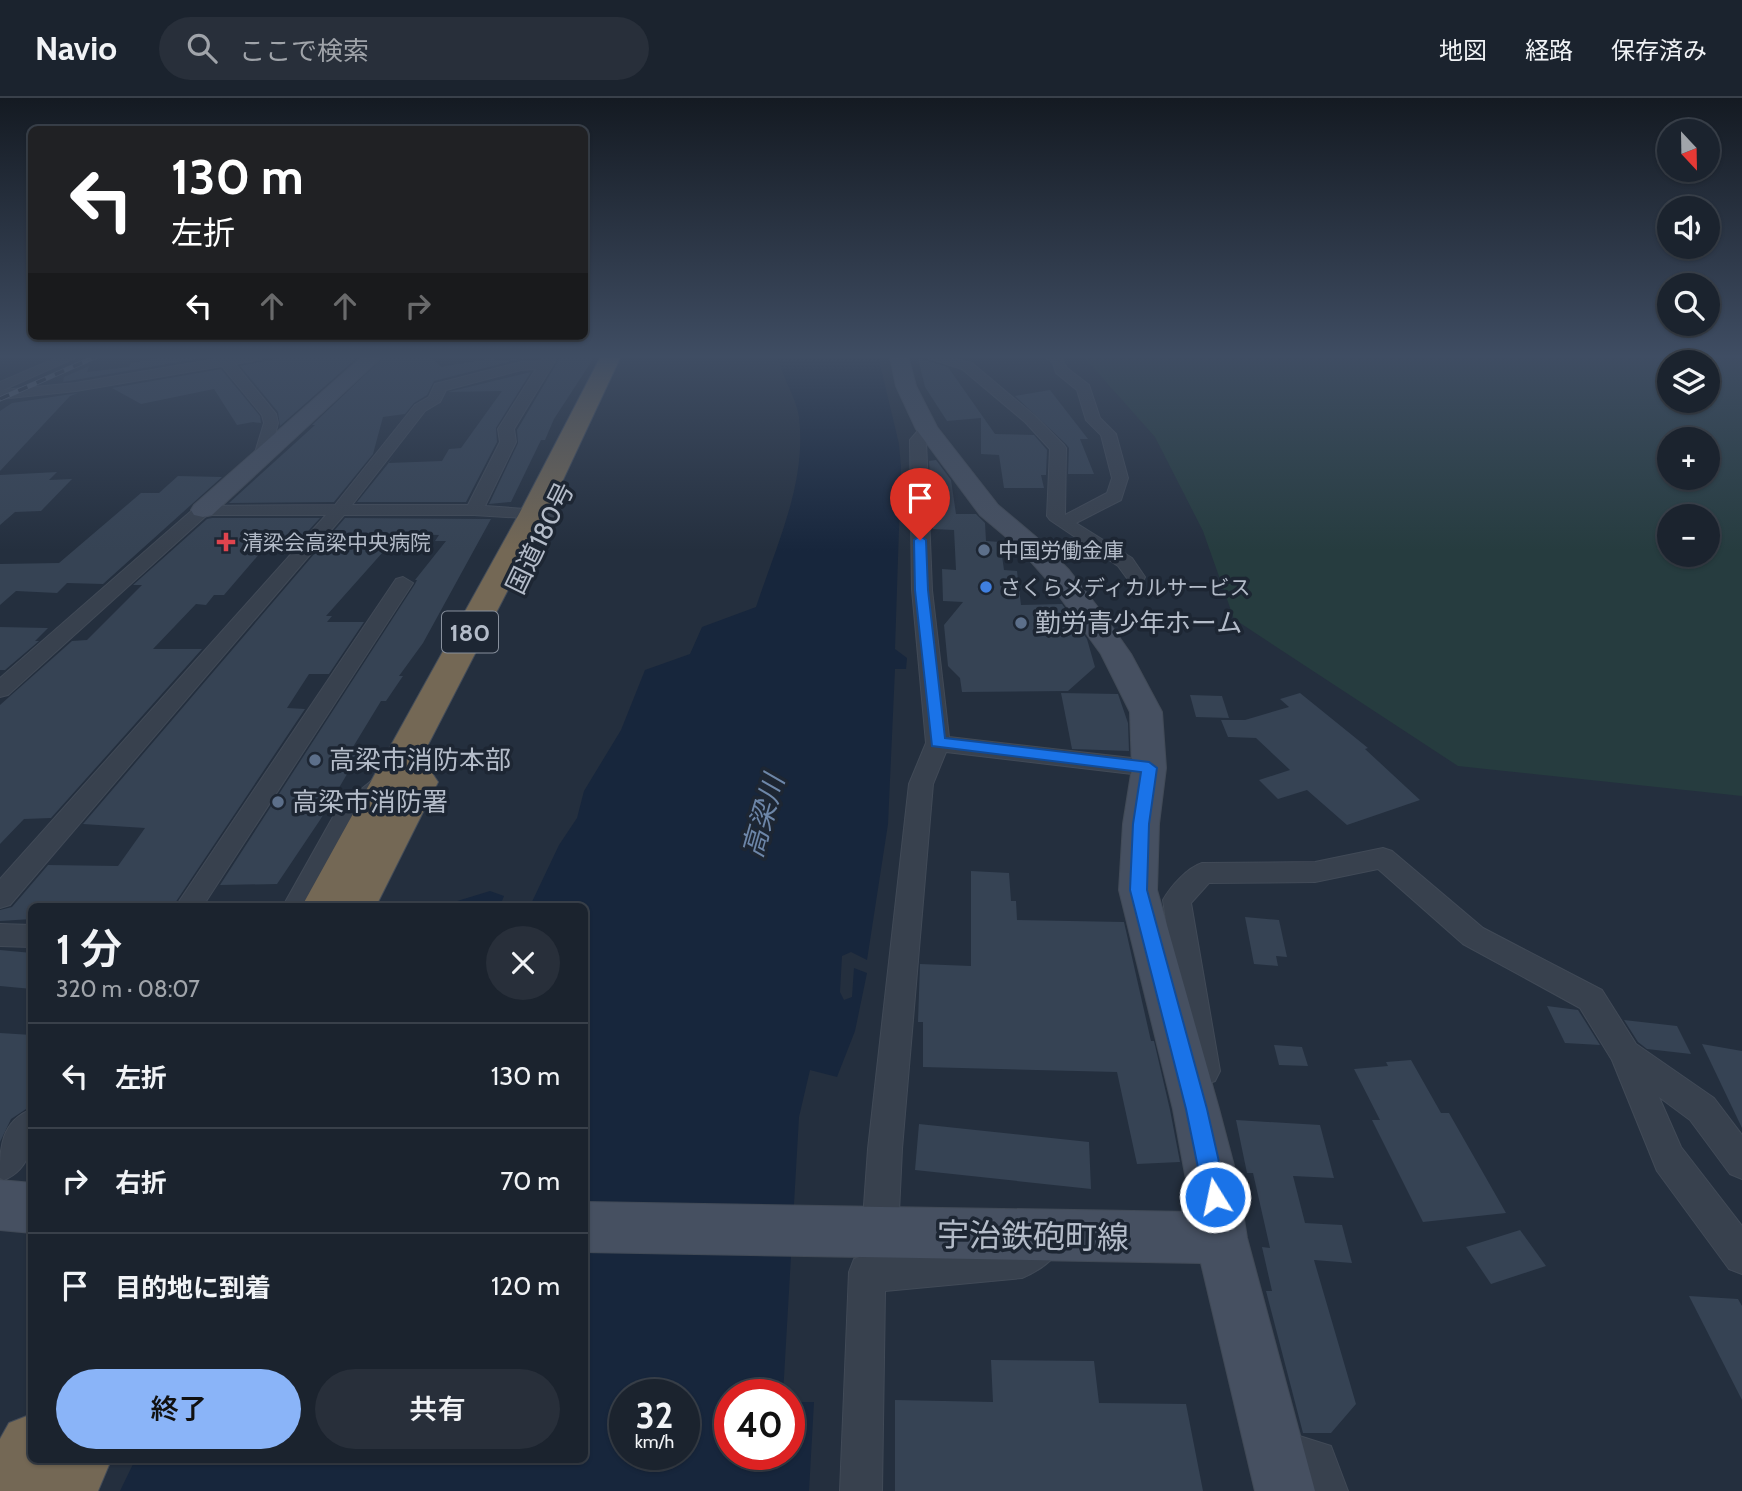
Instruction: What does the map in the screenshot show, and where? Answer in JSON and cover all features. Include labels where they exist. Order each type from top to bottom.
[{"type":"highway","name":"国道180号","points":[[356,903],[542,515],[583,421]]},
{"type":"highway","name":"国道180号","points":[[325,903],[542,515],[592,421]]},
{"type":"highway","points":[[7,1491],[28,1453]]},
{"type":"highway","points":[[64,1491],[78,1463]]},
{"type":"street","points":[[262,456],[271,421]]},
{"type":"street","points":[[0,690],[301,421]]},
{"type":"street","points":[[0,897],[338,512],[410,421]]},
{"type":"street","points":[[474,510],[508,442],[506,429],[511,421]]},
{"type":"street","points":[[923,421],[989,510],[1027,542],[1059,576],[1116,654],[1146,712],[1149,768],[1141,824],[1139,890],[1196,1109],[1212,1177],[1221,1238],[1280,1470],[1316,1461],[1327,1491]]},
{"type":"street","points":[[1032,421],[1058,448],[1056,516],[1125,562],[1136,577]]},
{"type":"street","points":[[1063,523],[1115,496],[1119,478],[1108,434],[1095,421]]},
{"type":"street","points":[[861,1232],[885,1149],[921,784],[938,743],[922,590],[918,440],[927,429]]},
{"type":"street","points":[[203,510],[474,510],[542,515]]},
{"type":"street","points":[[191,903],[403,583]]},
{"type":"street","points":[[938,743],[1149,768]]},
{"type":"street","points":[[298,903],[347,814],[393,777]]},
{"type":"street","points":[[1196,1109],[1208,1096],[1177,900],[1202,873],[1315,872],[1383,858],[1473,936],[1591,999],[1625,1053],[1669,1159],[1742,1256]]},
{"type":"street","points":[[0,935],[28,936]]},
{"type":"street","points":[[1625,1053],[1702,1109],[1742,1162]]},
{"type":"street","points":[[28,1133],[2,1184],[28,1205]]},
{"type":"street","name":"宇治鉄砲町線","points":[[588,1227],[1221,1238]]},
{"type":"street","points":[[861,1491],[867,1272],[900,1273],[1023,1260],[1050,1236]]},
{"type":"green space","points":[[1141,421],[1742,421],[1742,796],[1458,766],[1234,619],[1203,531],[1155,437]]},
{"type":"water","name":"高梁川","points":[[799,421],[894,421],[901,467],[895,649],[907,658],[906,669],[895,669],[888,824],[867,960],[851,952],[842,956],[840,992],[844,1000],[852,997],[854,968],[867,973],[855,1031],[837,1077],[810,1070],[799,1117],[784,1379],[714,1379],[714,1470],[805,1470],[805,1402],[814,1402],[809,1491],[120,1491],[134,1463],[588,1463],[588,903],[531,903],[559,845],[577,818],[584,791],[621,730],[645,670],[690,654],[702,627],[756,607],[788,514],[798,466]]},
{"type":"water","points":[[490,891],[504,896],[501,903],[454,902]]},
{"type":"building","points":[[0,421],[47,421],[0,471]]},
{"type":"building","points":[[234,421],[261,421],[261,423],[253,422],[237,425]]},
{"type":"building","points":[[316,421],[382,421],[373,454],[334,502],[229,503],[315,425],[312,425]]},
{"type":"building","points":[[480,421],[500,421],[496,428],[497,442],[466,502],[357,502],[389,463],[442,461],[449,449],[461,448]]},
{"type":"building","points":[[522,421],[553,421],[511,502],[489,504],[518,443],[517,430]]},
{"type":"building","points":[[981,421],[986,421],[995,434],[1034,435],[1047,450],[1046,475],[1041,475],[1044,488],[1004,488],[999,455],[981,454]]},
{"type":"building","points":[[1042,421],[1074,421],[1088,439],[1080,439],[1094,474],[1068,474],[1069,448]]},
{"type":"building","points":[[936,460],[951,480],[956,514],[976,514],[985,523],[986,541],[1000,542],[1004,570],[1017,571],[1021,605],[1062,604],[1087,639],[1095,667],[1068,691],[962,692],[960,678],[948,666],[944,625],[963,602],[943,601],[942,569],[956,570],[954,530],[933,529],[929,461]]},
{"type":"building","points":[[57,472],[49,480],[72,479],[41,511],[15,512],[0,525],[0,475]]},
{"type":"building","points":[[178,476],[222,477],[103,584],[67,583],[57,593],[16,591],[0,605],[0,564],[59,563],[141,493],[159,493]]},
{"type":"building","points":[[320,518],[289,552],[261,552],[224,595],[214,595],[206,605],[196,604],[153,649],[202,649],[51,818],[24,819],[0,844],[0,705],[72,641],[87,640],[142,585],[133,585],[207,519]]},
{"type":"building","points":[[345,518],[491,519],[423,643],[399,676],[403,676],[386,701],[381,701],[353,747],[363,747],[320,820],[277,884],[220,885],[415,584],[415,580],[446,541],[435,541],[439,535],[399,534],[326,616],[332,616],[327,622],[364,622],[329,674],[309,674],[287,708],[305,709],[175,903],[28,903],[28,919],[0,921],[0,910],[12,907],[48,865],[118,866],[145,828],[83,824]]},
{"type":"building","points":[[0,627],[48,628],[35,641],[39,641],[5,670],[0,670]]},
{"type":"building","points":[[1061,693],[1118,694],[1128,723],[1129,751],[1072,749]]},
{"type":"building","points":[[1300,693],[1368,748],[1365,749],[1420,800],[1347,825],[1307,790],[1278,799],[1259,780],[1290,770],[1256,738],[1228,737],[1221,720],[1245,720],[1289,707],[1280,699]]},
{"type":"building","points":[[1190,695],[1222,696],[1229,718],[1196,717]]},
{"type":"building","points":[[971,871],[1009,873],[1011,901],[1016,901],[1017,920],[1124,922],[1151,1041],[1154,1041],[1180,1162],[1137,1164],[1117,1072],[923,1067],[923,1022],[918,1022],[920,964],[971,966]]},
{"type":"building","points":[[1245,917],[1279,920],[1287,957],[1276,956],[1278,966],[1254,964]]},
{"type":"building","points":[[0,950],[28,953],[28,989],[0,986]]},
{"type":"building","points":[[1547,1006],[1578,1010],[1600,1045],[1565,1043]]},
{"type":"building","points":[[1624,1020],[1677,1026],[1691,1054],[1647,1049],[1638,1042]]},
{"type":"building","points":[[0,1033],[28,1035],[28,1108],[11,1119],[0,1142]]},
{"type":"building","points":[[1702,1044],[1742,1051],[1742,1128]]},
{"type":"building","points":[[1274,1045],[1302,1047],[1308,1066],[1279,1065]]},
{"type":"building","points":[[1411,1060],[1441,1113],[1449,1113],[1506,1213],[1423,1222],[1372,1120],[1380,1120],[1354,1069],[1388,1066],[1386,1062]]},
{"type":"building","points":[[1236,1120],[1320,1125],[1334,1178],[1293,1176],[1305,1223],[1342,1225],[1352,1263],[1314,1260],[1356,1404],[1331,1433],[1303,1433],[1266,1291],[1272,1291],[1262,1247],[1270,1248],[1253,1173],[1247,1173]]},
{"type":"building","points":[[919,1124],[1089,1142],[1091,1189],[915,1170]]},
{"type":"building","points":[[1520,1230],[1546,1266],[1491,1284],[1466,1247]]},
{"type":"building","points":[[1689,1296],[1738,1299],[1742,1306],[1742,1400]]},
{"type":"building","points":[[991,1360],[1094,1361],[1099,1403],[1186,1404],[1203,1491],[895,1491],[895,1400],[993,1402]]},
{"type":"place","name":"清梁会高梁中央病院","points":[[226,542]]},
{"type":"place","name":"中国労働金庫","points":[[984,550]]},
{"type":"place","name":"さくらメディカルサービス","points":[[986,587]]},
{"type":"place","name":"勤労青少年ホーム","points":[[1021,623]]},
{"type":"place","name":"高梁市消防本部","points":[[315,760]]},
{"type":"place","name":"高梁市消防署","points":[[278,802]]},
{"type":"route","points":[[920,540],[922,590],[938,743],[1149,768],[1141,824],[1139,890],[1196,1109],[1215,1197]]}]
